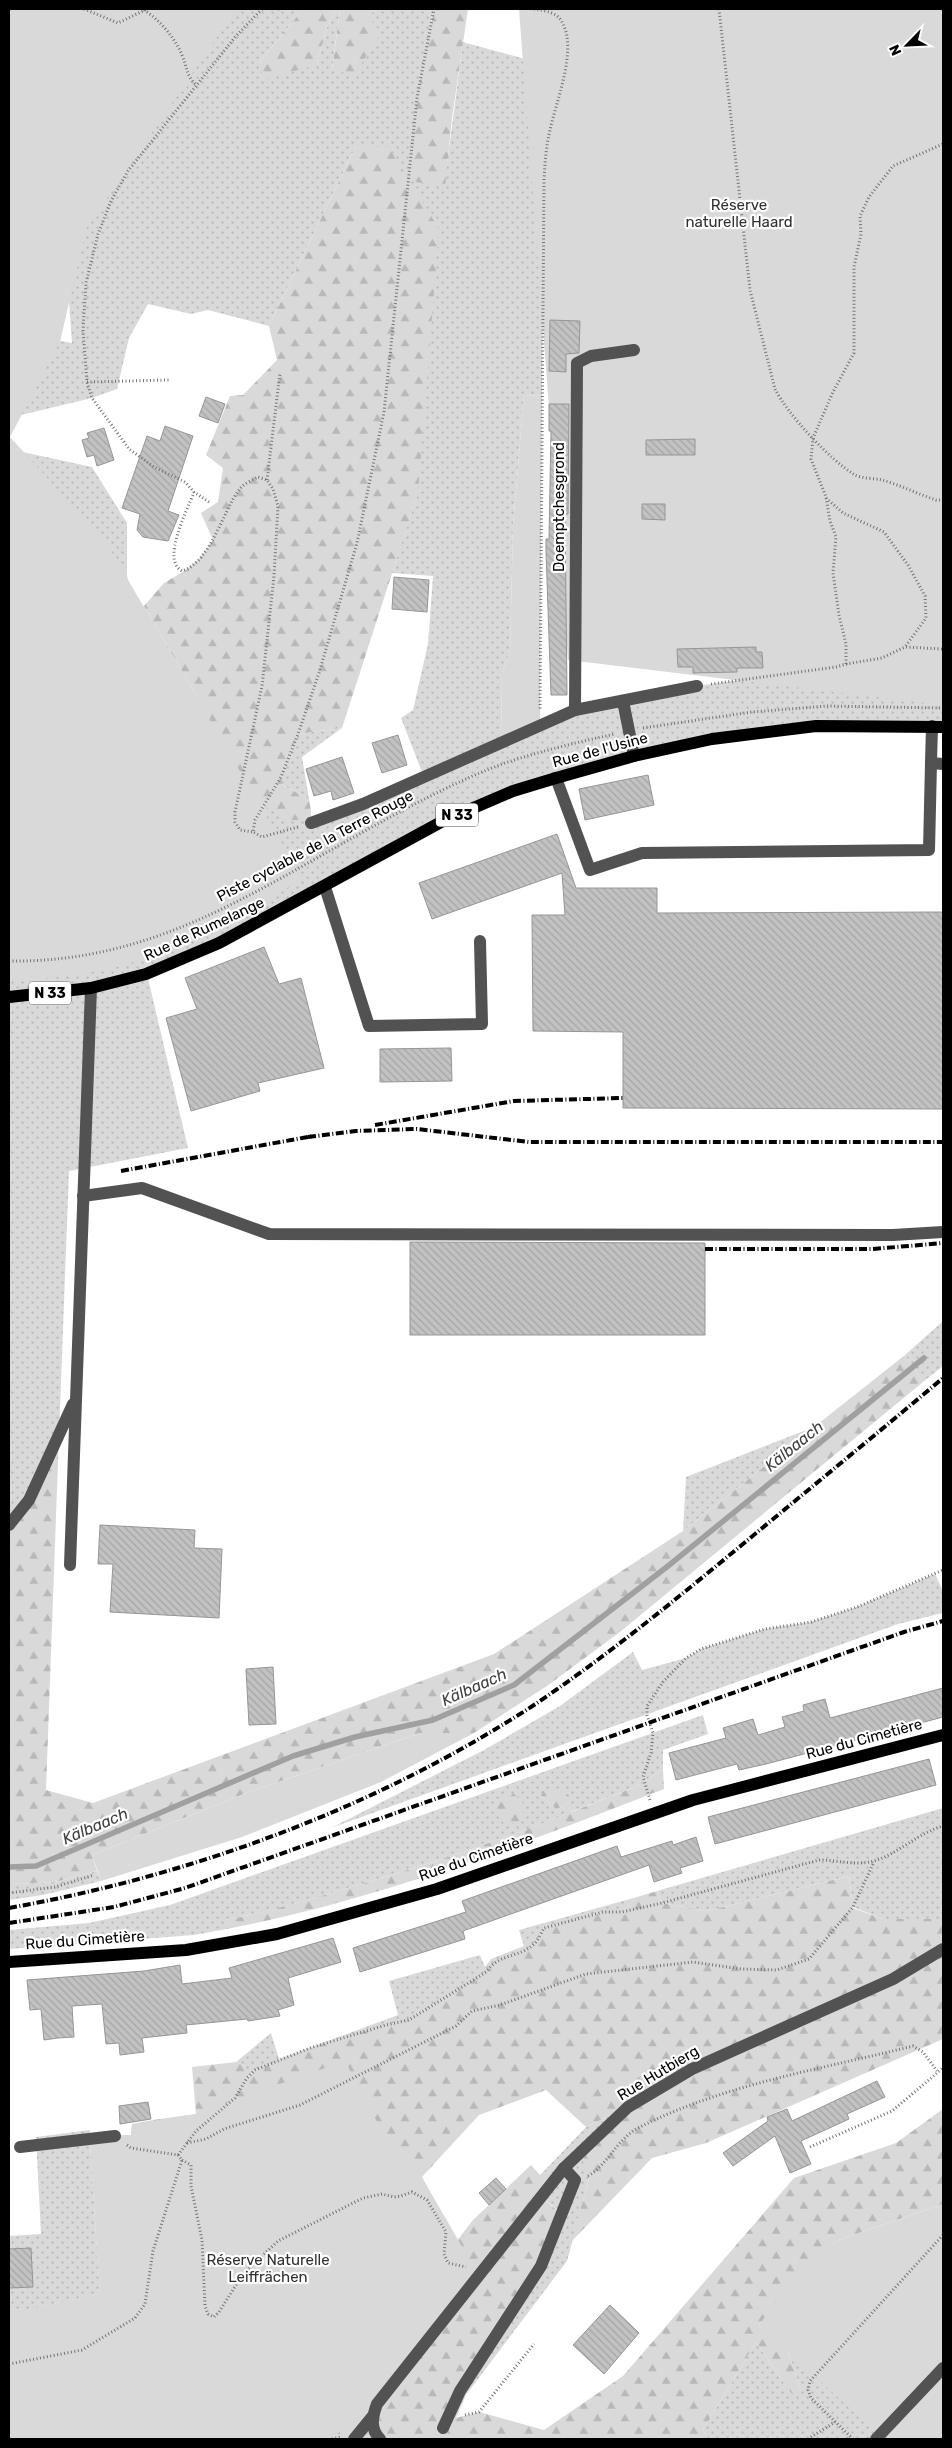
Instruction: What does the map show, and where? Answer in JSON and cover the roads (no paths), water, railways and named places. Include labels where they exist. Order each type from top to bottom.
[{"type":"main road","name":"Rue de l'Usine","points":[[293,904],[444,821],[513,790],[634,756],[712,739],[816,726],[938,727]]},
{"type":"main road","name":"Rue de Rumelange","points":[[9,997],[91,988],[146,974],[219,944],[293,904]]},
{"type":"main road","name":"Rue du Cimetière","points":[[9,1962],[186,1950],[277,1934],[437,1889],[654,1813],[943,1735]]},
{"type":"street","name":"Doemptchesgrond","points":[[575,710],[576,363],[591,356],[634,350]]},
{"type":"street","points":[[311,823],[363,804],[575,710],[697,686]]},
{"type":"street","points":[[623,701],[634,756]]},
{"type":"street","points":[[556,778],[590,870],[642,852],[929,850],[937,763],[938,727]]},
{"type":"street","points":[[325,887],[369,1026],[482,1024],[480,941]]},
{"type":"street","points":[[70,1565],[91,988]]},
{"type":"street","points":[[83,1196],[142,1188],[269,1234],[893,1235],[943,1232]]},
{"type":"street","points":[[9,1525],[29,1500],[76,1397]]},
{"type":"street","name":"Rue Hutbierg","points":[[354,2439],[372,2417],[376,2404],[564,2168],[628,2108],[692,2069],[893,1979],[943,1949]]},
{"type":"street","points":[[20,2147],[115,2136]]},
{"type":"street","points":[[445,2424],[460,2392],[541,2266],[575,2180],[564,2168]]},
{"type":"street","points":[[876,2439],[943,2368]]},
{"type":"street","points":[[372,2417],[373,2426],[380,2439]]},
{"type":"waterway","name":"Kälbaach","points":[[9,1867],[36,1866],[293,1756],[355,1737],[433,1720],[514,1685],[668,1566],[924,1358]]},
{"type":"tunnel","points":[[438,2439],[443,2428]]},
{"type":"railway","points":[[375,1125],[514,1101],[623,1098]]},
{"type":"railway","points":[[308,1137],[356,1131],[417,1129],[529,1142],[943,1142]]},
{"type":"railway","points":[[121,1171],[313,1136]]},
{"type":"railway","points":[[705,1249],[873,1249],[943,1243]]},
{"type":"railway","points":[[9,1908],[147,1877],[216,1856],[283,1832],[349,1805],[414,1774],[477,1740],[565,1684],[645,1624],[943,1378]]},
{"type":"railway","points":[[9,1923],[114,1907],[185,1888],[904,1632],[943,1621]]},
{"type":"park label","name":"Réserve naturelle Haard","points":[[739,214]]},
{"type":"park label","name":"Réserve Naturelle Leiffrächen","points":[[268,2268]]}]
